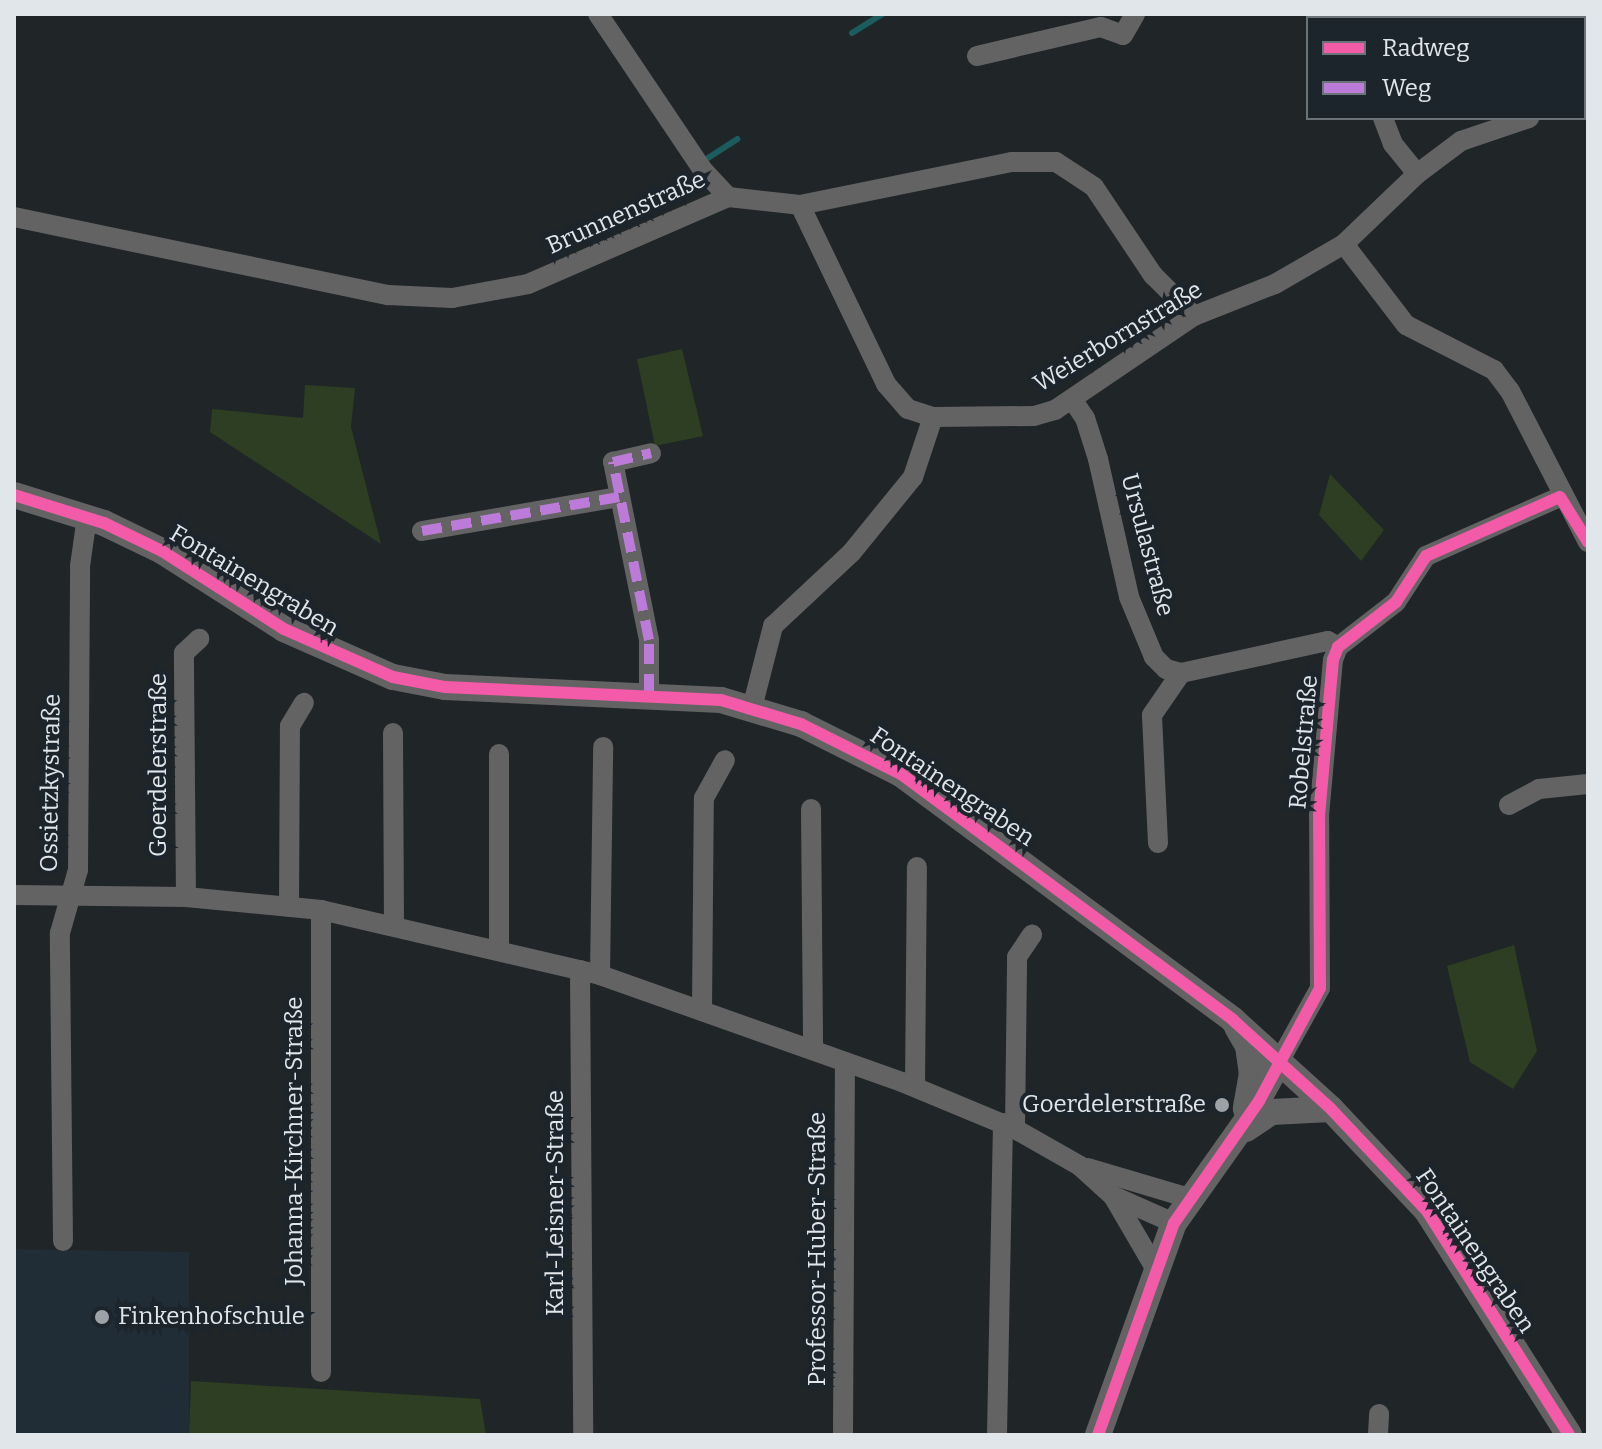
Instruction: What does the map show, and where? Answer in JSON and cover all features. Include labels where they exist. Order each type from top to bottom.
[{"type":"street","points":[[598,14],[702,169],[728,197]]},
{"type":"street","points":[[977,56],[1101,27],[1123,35],[1135,14]]},
{"type":"street","points":[[1384,120],[1393,144],[1417,174]]},
{"type":"street","name":"Weierbornstraße","points":[[933,417],[1034,416],[1072,399],[1100,375],[1194,316],[1275,284],[1344,244],[1417,174],[1461,141],[1523,120]]},
{"type":"street","name":"Brunnenstraße","points":[[14,217],[388,295],[452,298],[528,284],[728,197],[800,205],[1012,162],[1056,162],[1094,187],[1153,275],[1194,316]]},
{"type":"street","points":[[752,708],[773,626],[852,552],[913,477],[933,417],[908,409],[886,384],[800,205]]},
{"type":"street","points":[[1344,244],[1406,325],[1494,370],[1510,391],[1560,497],[1588,542]]},
{"type":"street","name":"Ursulastraße","points":[[1072,399],[1090,432],[1144,636],[1166,669],[1181,673]]},
{"type":"street","points":[[649,694],[649,640],[613,462],[651,453]]},
{"type":"street","name":"Fontainengraben","points":[[14,495],[87,517],[162,551],[317,646],[393,677],[445,687],[649,694],[752,708],[858,749],[901,774],[1233,1020],[1331,1109],[1427,1211],[1569,1435]]},
{"type":"street","points":[[422,531],[619,497]]},
{"type":"street","name":"Robelstraße","points":[[1280,1060],[1320,988],[1319,816],[1333,660],[1338,647],[1396,602],[1426,556],[1560,497]]},
{"type":"street","name":"Ossietzkystraße","points":[[63,1241],[60,933],[78,870],[80,566],[87,517]]},
{"type":"street","name":"Goerdelerstraße","points":[[186,897],[184,653],[199,639]]},
{"type":"street","points":[[1158,843],[1152,715],[1181,673],[1328,641],[1338,647]]},
{"type":"street","points":[[289,907],[290,726],[304,703]]},
{"type":"street","points":[[393,733],[394,925]]},
{"type":"street","points":[[590,973],[603,747]]},
{"type":"street","points":[[499,754],[499,949]]},
{"type":"street","points":[[702,1010],[704,798],[725,760]]},
{"type":"street","points":[[1509,805],[1539,789],[1588,784]]},
{"type":"street","points":[[811,809],[813,1049]]},
{"type":"street","points":[[915,1087],[917,867]]},
{"type":"street","points":[[14,895],[186,897],[321,910],[499,949],[590,973],[813,1049],[1009,1126],[1080,1166],[1113,1196],[1155,1268]]},
{"type":"street","name":"Johanna-Kirchner-Straße","points":[[321,910],[321,1372]]},
{"type":"street","points":[[997,1435],[1017,957],[1032,935]]},
{"type":"street","name":"Karl-Leisner-Straße","points":[[583,1435],[590,973]]},
{"type":"street","points":[[1233,1020],[1248,1046],[1252,1073],[1248,1104],[1233,1137]]},
{"type":"street","points":[[1252,1073],[1280,1060]]},
{"type":"street","points":[[1098,1435],[1155,1268],[1174,1223],[1233,1137],[1280,1060]]},
{"type":"street","name":"Professor-Huber-Straße","points":[[843,1435],[845,1063]]},
{"type":"street","points":[[1233,1137],[1271,1112],[1331,1109]]},
{"type":"street","points":[[1080,1166],[1189,1198]]},
{"type":"street","points":[[1113,1196],[1174,1223]]},
{"type":"shaded area","name":"Finkenhofschule","points":[[14,1249],[189,1252],[189,1435],[14,1435]]},
{"type":"green space","points":[[682,349],[703,436],[655,446],[637,359]]},
{"type":"green space","points":[[305,385],[355,388],[351,427],[381,544],[210,432],[212,409],[303,418]]},
{"type":"green space","points":[[1330,474],[1384,530],[1361,561],[1319,515]]},
{"type":"green space","points":[[1514,945],[1537,1051],[1513,1089],[1470,1062],[1447,966]]},
{"type":"green space","points":[[191,1381],[480,1399],[486,1435],[189,1435]]},
{"type":"waterway","points":[[852,33],[882,14]]},
{"type":"waterway","points":[[708,158],[737,139]]},
{"type":"marked path","points":[[649,694],[649,640],[613,462],[651,453]]},
{"type":"marked path","points":[[422,531],[619,497]]},
{"type":"cycle path","points":[[14,495],[104,523],[162,551],[284,629],[393,677],[445,687],[721,700],[801,724],[901,774],[1233,1020],[1331,1109],[1427,1211],[1569,1435]]},
{"type":"cycle path","points":[[1098,1435],[1174,1223],[1259,1101],[1320,988],[1319,816],[1333,660],[1338,647],[1396,602],[1426,556],[1560,497],[1588,542]]},
{"type":"place","name":"Goerdelerstraße","points":[[1222,1105]]},
{"type":"place","name":"Finkenhofschule","points":[[102,1317]]}]
